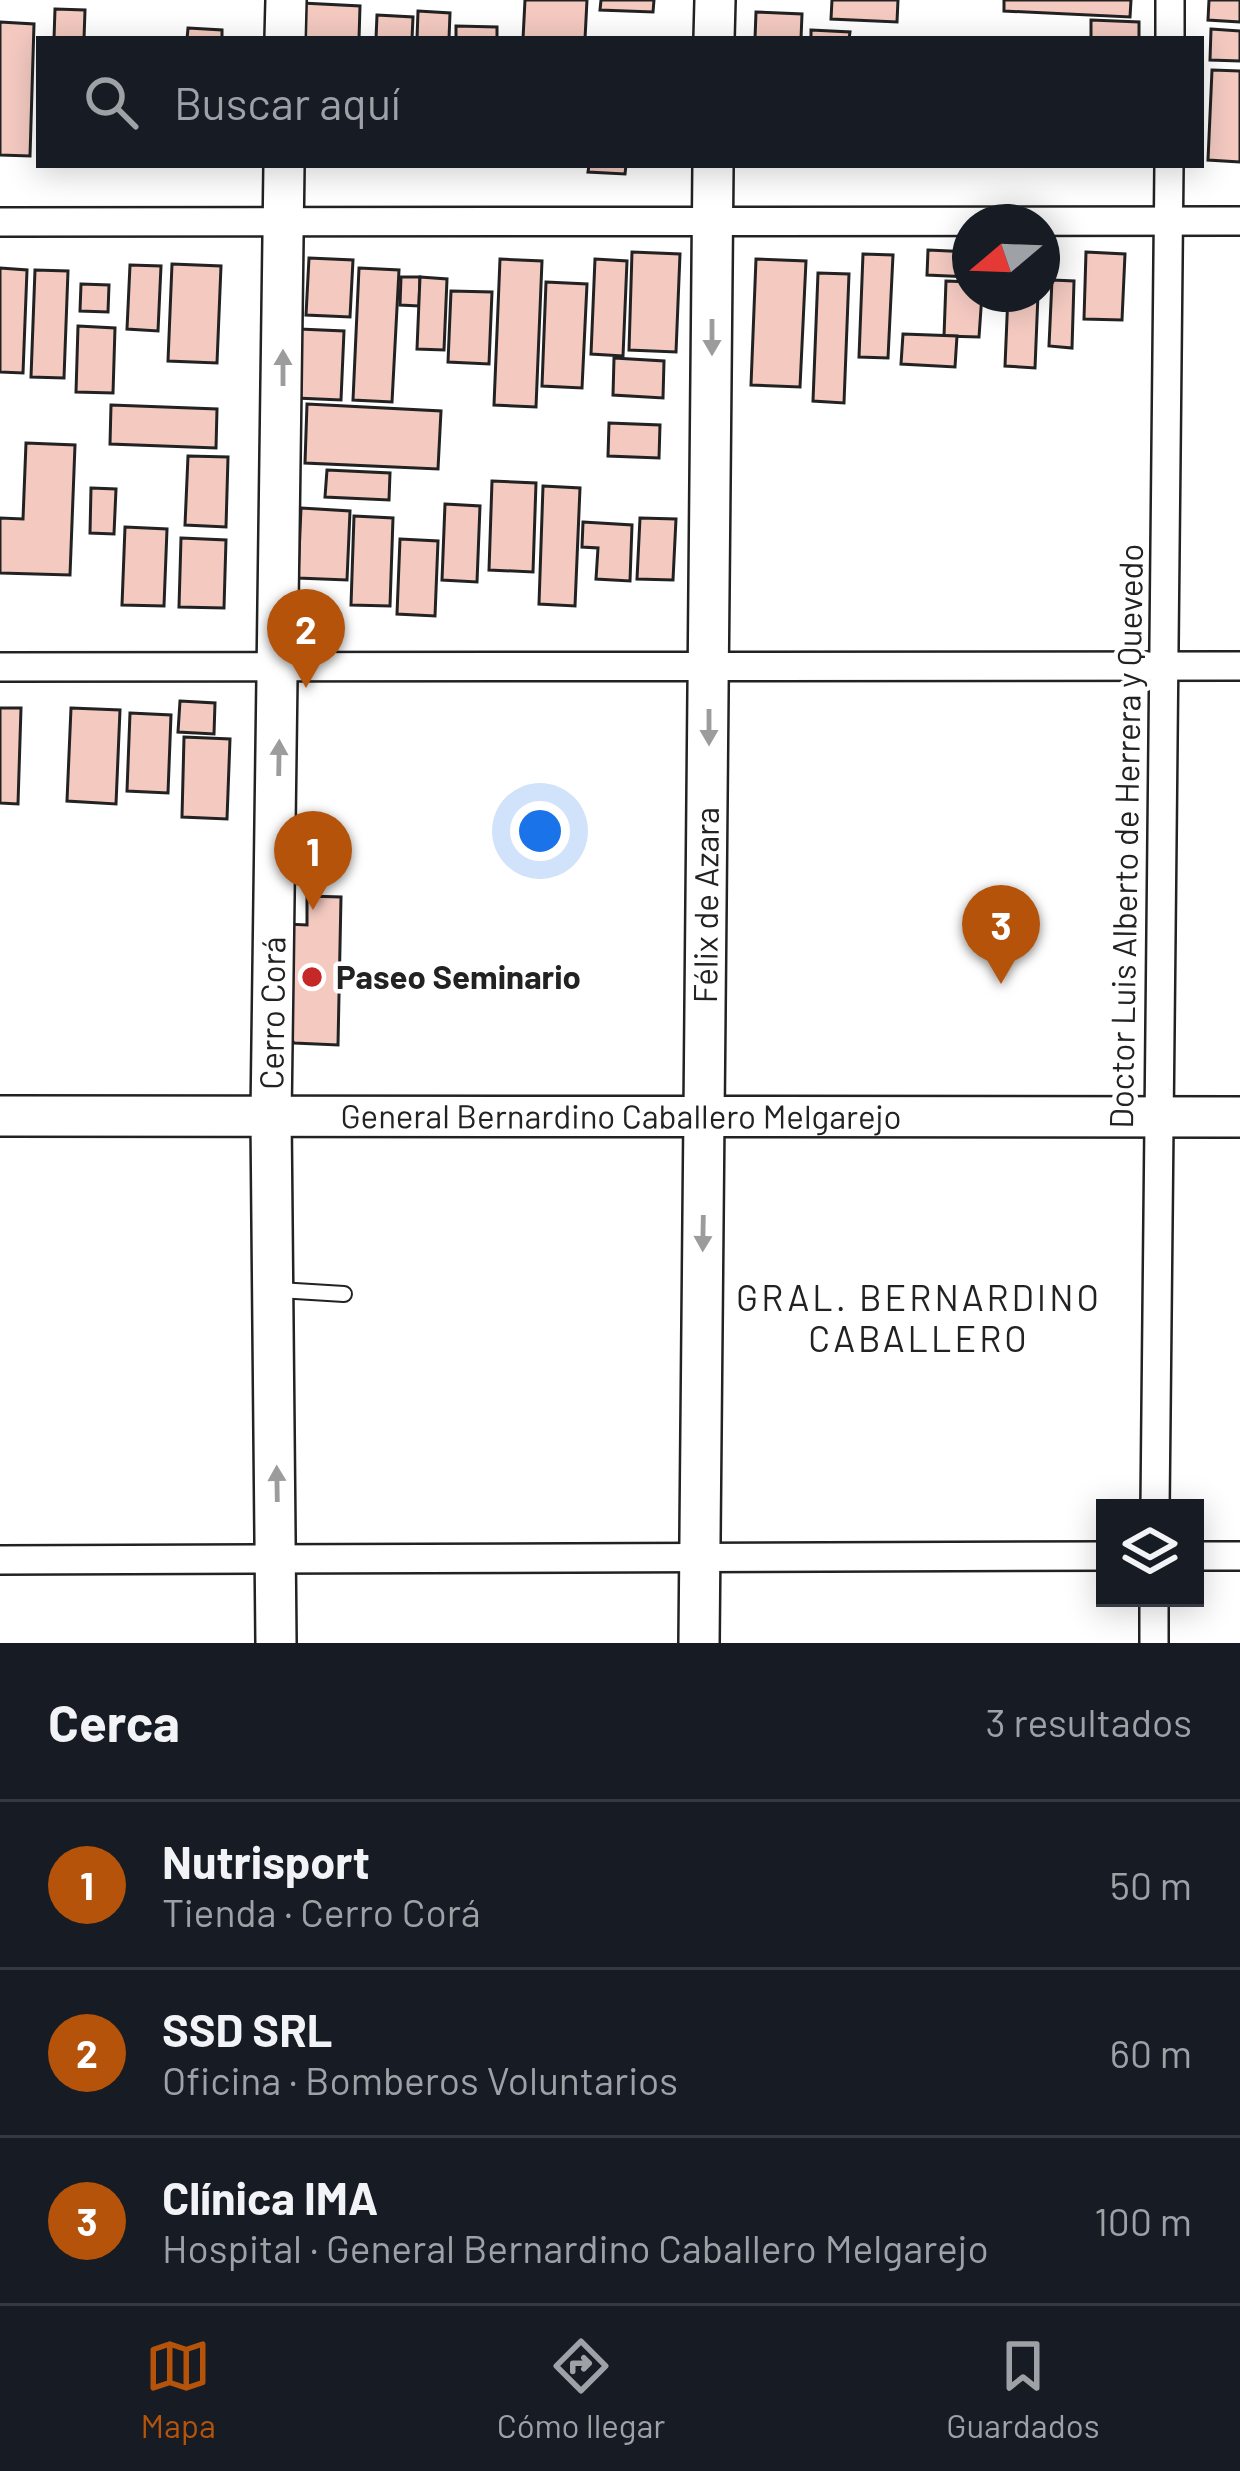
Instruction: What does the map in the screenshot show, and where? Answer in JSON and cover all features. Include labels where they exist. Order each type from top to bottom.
[{"type":"street","points":[[285,36],[286,0]]},
{"type":"street","points":[[714,36],[715,0]]},
{"type":"street","points":[[1170,0],[1170,36]]},
{"type":"street","name":"Cerro Corá","points":[[275,1643],[278,1558],[271,1116],[284,168]]},
{"type":"street","name":"Félix de Azara","points":[[699,1643],[696,1555],[705,1116],[713,168]]},
{"type":"street","name":"Doctor Luis Alberto de Herrera y Quevedo","points":[[1155,1499],[1168,168]]},
{"type":"street","points":[[0,222],[1240,220]]},
{"type":"street","points":[[0,667],[1240,666]]},
{"type":"street","name":"General Bernardino Caballero Melgarejo","points":[[0,1116],[1240,1117]]},
{"type":"street","points":[[0,1560],[1096,1556]]},
{"type":"street","points":[[1204,1556],[1240,1556]]},
{"type":"street","points":[[1154,1607],[1154,1643]]},
{"type":"lane","points":[[274,1290],[344,1294]]},
{"type":"building","points":[[525,0],[587,0],[585,36],[523,36]]},
{"type":"building","points":[[601,0],[654,0],[653,12],[600,10]]},
{"type":"building","points":[[832,0],[898,0],[897,22],[831,19]]},
{"type":"building","points":[[1004,0],[1131,0],[1130,17],[1004,11]]},
{"type":"building","points":[[1209,0],[1240,0],[1240,22],[1208,20]]},
{"type":"building","points":[[302,3],[360,6],[359,36],[300,36]]},
{"type":"building","points":[[55,9],[85,10],[84,36],[54,36]]},
{"type":"building","points":[[418,11],[450,13],[449,36],[417,36]]},
{"type":"building","points":[[756,12],[802,14],[801,36],[755,36]]},
{"type":"building","points":[[377,15],[413,17],[412,36],[376,36]]},
{"type":"building","points":[[1091,20],[1139,22],[1139,36],[1091,36]]},
{"type":"building","points":[[0,22],[34,24],[30,156],[0,155]]},
{"type":"building","points":[[456,26],[497,27],[497,36],[456,36]]},
{"type":"building","points":[[188,28],[222,30],[222,36],[187,36]]},
{"type":"building","points":[[1211,29],[1240,31],[1240,61],[1210,60]]},
{"type":"building","points":[[811,30],[850,32],[849,36],[811,36]]},
{"type":"building","points":[[1212,70],[1240,71],[1240,162],[1208,160]]},
{"type":"building","points":[[589,168],[626,168],[625,174],[588,172]]},
{"type":"building","points":[[928,250],[952,251],[952,276],[927,275]]},
{"type":"building","points":[[632,252],[680,254],[676,352],[629,350]]},
{"type":"building","points":[[1086,252],[1125,254],[1122,320],[1084,319]]},
{"type":"building","points":[[863,254],[893,255],[888,358],[859,357]]},
{"type":"building","points":[[309,258],[353,260],[350,317],[306,315]]},
{"type":"building","points":[[500,259],[542,261],[536,407],[494,405]]},
{"type":"building","points":[[595,259],[627,261],[623,356],[591,354]]},
{"type":"building","points":[[756,259],[806,261],[800,387],[751,385]]},
{"type":"building","points":[[172,264],[221,266],[217,363],[168,361]]},
{"type":"building","points":[[130,265],[161,266],[158,331],[127,329]]},
{"type":"building","points":[[0,268],[27,270],[23,373],[0,372]]},
{"type":"building","points":[[359,268],[399,270],[392,402],[353,400]]},
{"type":"building","points":[[35,270],[68,271],[64,378],[31,377]]},
{"type":"building","points":[[818,273],[849,274],[844,403],[813,401]]},
{"type":"building","points":[[401,277],[420,277],[419,306],[400,305]]},
{"type":"building","points":[[420,277],[447,279],[444,350],[417,349]]},
{"type":"building","points":[[1060,280],[1074,281],[1072,348],[1049,346],[1051,312],[1060,312]]},
{"type":"building","points":[[946,281],[952,281],[952,312],[981,312],[979,337],[944,336]]},
{"type":"building","points":[[546,282],[587,284],[582,388],[542,386]]},
{"type":"building","points":[[81,284],[109,285],[108,312],[80,311]]},
{"type":"building","points":[[451,291],[492,292],[489,364],[448,362]]},
{"type":"building","points":[[1007,312],[1037,312],[1035,368],[1005,366]]},
{"type":"building","points":[[78,326],[115,328],[113,393],[76,392]]},
{"type":"building","points":[[299,329],[344,331],[341,400],[296,398]]},
{"type":"building","points":[[903,334],[957,336],[955,367],[901,364]]},
{"type":"building","points":[[614,358],[664,361],[663,398],[613,395]]},
{"type":"building","points":[[307,404],[441,411],[438,469],[305,463]]},
{"type":"building","points":[[111,405],[217,409],[216,448],[110,444]]},
{"type":"building","points":[[609,423],[660,425],[659,458],[608,456]]},
{"type":"building","points":[[26,443],[75,445],[70,575],[0,573],[0,518],[23,519]]},
{"type":"building","points":[[188,456],[228,457],[226,527],[185,525]]},
{"type":"building","points":[[327,470],[390,473],[389,500],[325,497]]},
{"type":"building","points":[[492,481],[536,483],[533,572],[489,570]]},
{"type":"building","points":[[543,486],[580,488],[575,606],[539,604]]},
{"type":"building","points":[[91,488],[116,489],[114,534],[90,533]]},
{"type":"building","points":[[445,504],[480,506],[477,582],[442,580]]},
{"type":"building","points":[[301,508],[350,511],[347,580],[298,578]]},
{"type":"building","points":[[354,516],[393,518],[390,606],[351,605]]},
{"type":"building","points":[[640,518],[676,519],[673,580],[637,579]]},
{"type":"building","points":[[583,522],[632,525],[630,581],[596,579],[598,548],[582,547]]},
{"type":"building","points":[[125,527],[167,529],[164,606],[122,605]]},
{"type":"building","points":[[181,538],[226,540],[224,608],[179,607]]},
{"type":"building","points":[[400,539],[438,541],[435,616],[397,614]]},
{"type":"building","points":[[180,701],[215,703],[214,734],[178,732]]},
{"type":"building","points":[[0,708],[21,708],[18,804],[0,803]]},
{"type":"building","points":[[71,708],[120,710],[116,804],[67,801]]},
{"type":"building","points":[[130,713],[171,715],[168,793],[127,791]]},
{"type":"building","points":[[184,737],[230,739],[227,819],[182,817]]},
{"type":"building","name":"Paseo Seminario","points":[[307,896],[341,897],[338,1045],[294,1043],[284,1030],[287,924],[307,925]]},
{"type":"place","name":"SSD SRL","points":[[306,688]]},
{"type":"place","name":"Nutrisport","points":[[313,910]]},
{"type":"place","name":"Paseo Seminario","points":[[312,977]]},
{"type":"place","name":"Clínica IMA","points":[[1001,984]]},
{"type":"district","name":"GRAL. BERNARDINO CABALLERO","points":[[919,1318]]}]
